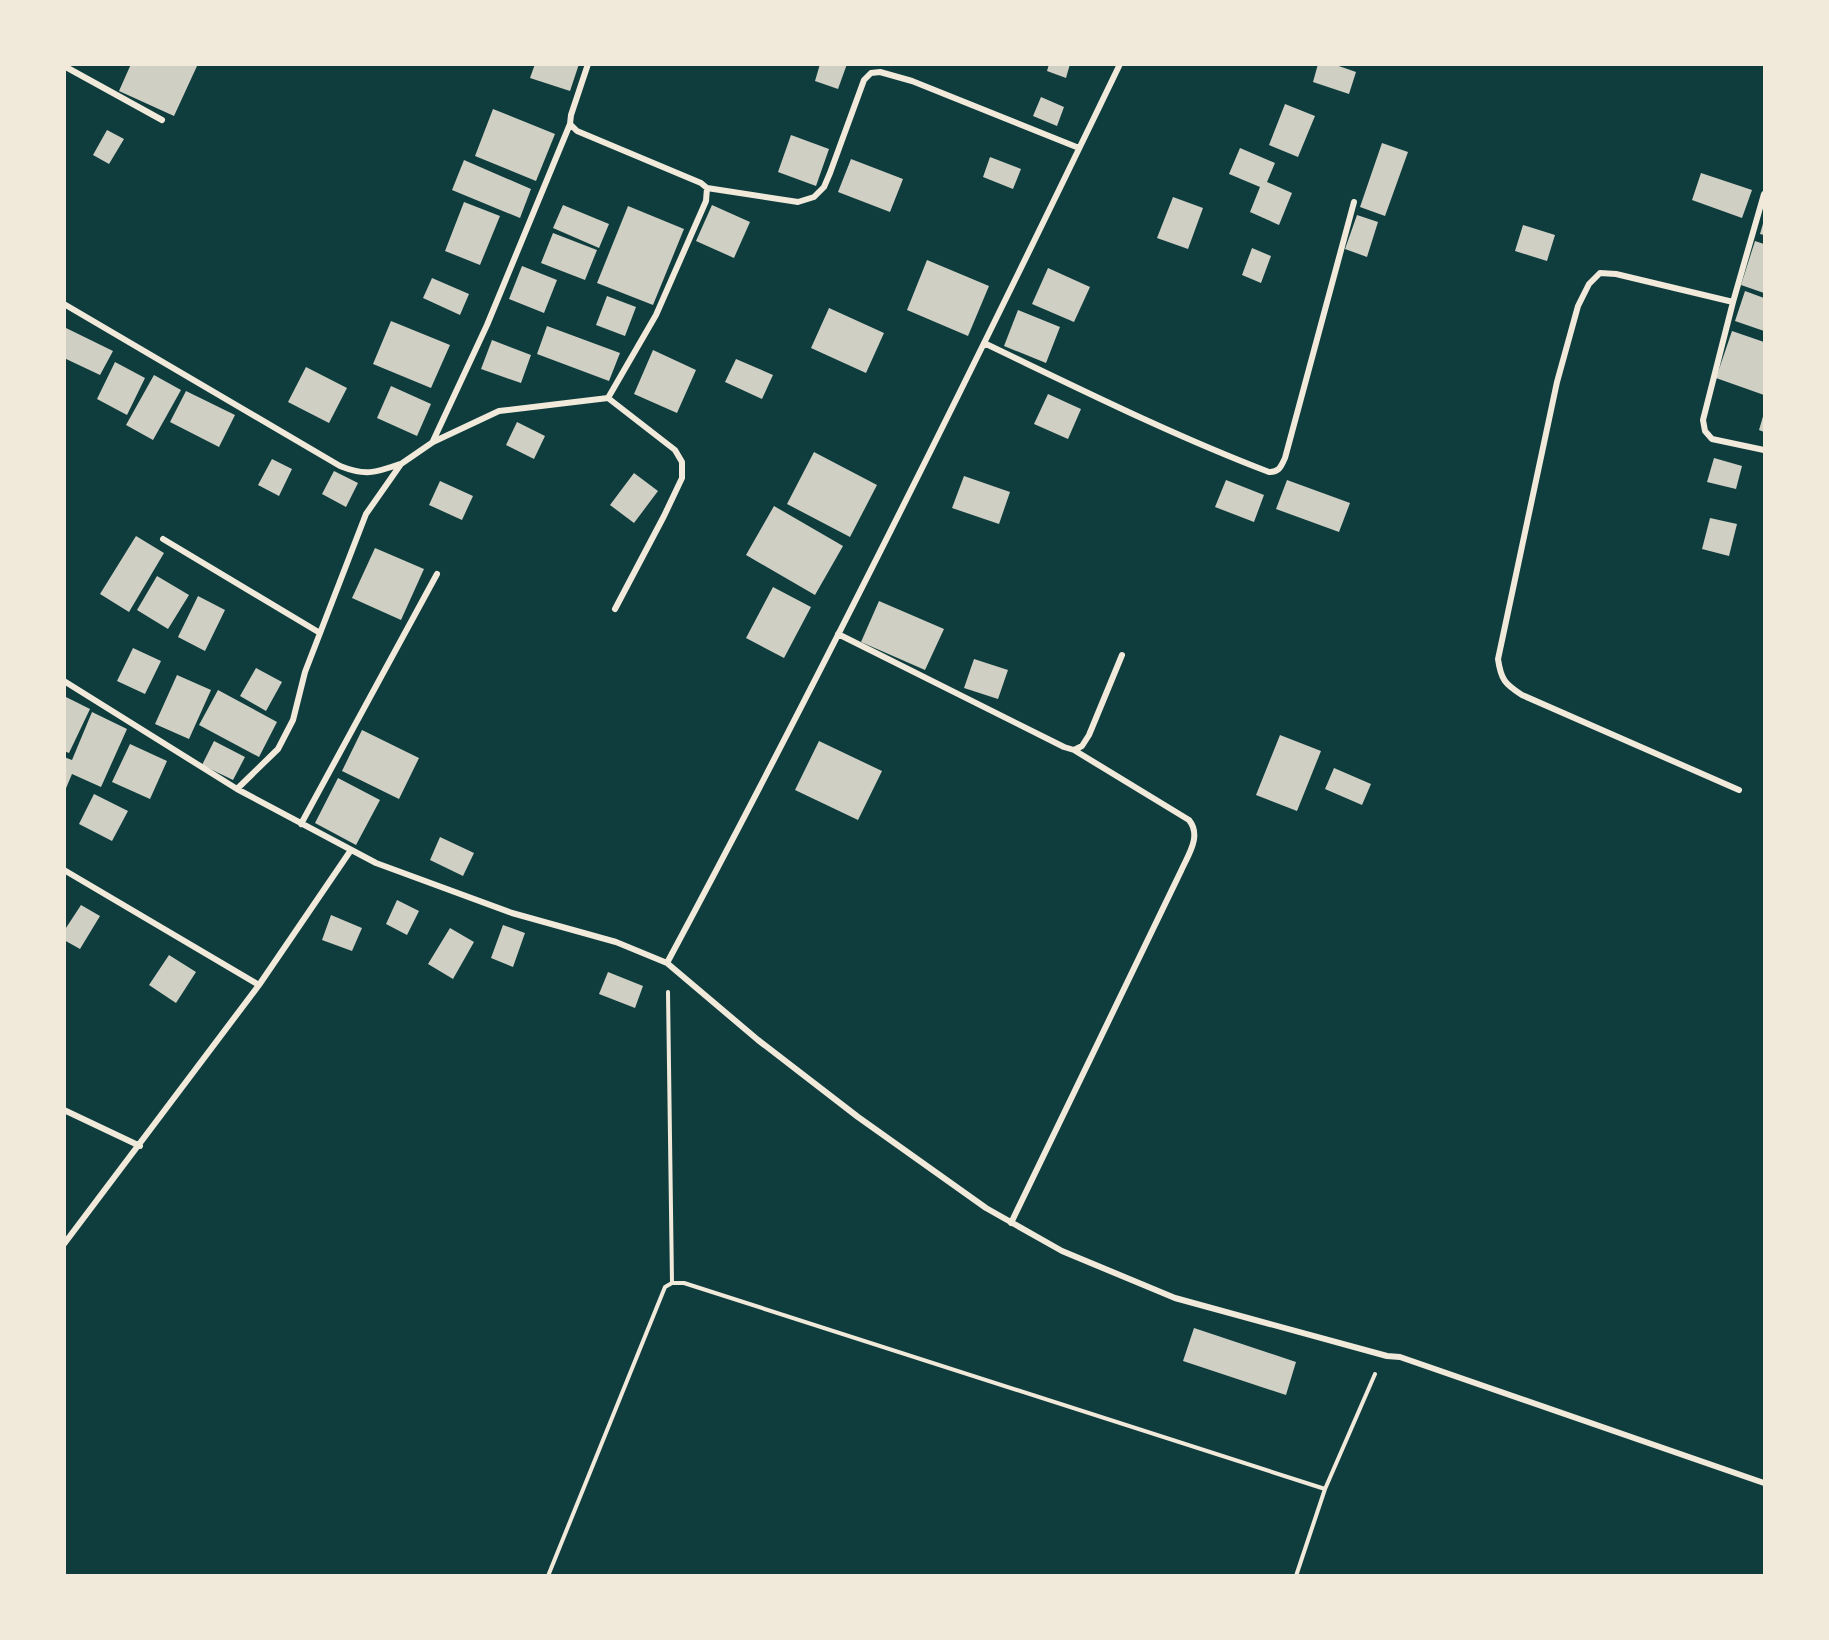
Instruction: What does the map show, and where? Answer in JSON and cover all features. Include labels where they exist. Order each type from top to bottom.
[{"type":"street","points":[[433,442],[487,325],[570,124],[588,64]]},
{"type":"street","points":[[667,963],[751,806],[838,634],[984,343],[1120,64]]},
{"type":"street","points":[[64,66],[162,120]]},
{"type":"street","points":[[570,124],[577,131],[701,183],[707,188],[798,202],[814,197],[824,187],[864,80],[871,73],[880,72],[912,81],[1079,148]]},
{"type":"street","points":[[608,398],[656,315],[706,201],[707,188]]},
{"type":"street","points":[[1764,194],[1703,420],[1705,431],[1712,439],[1764,450]]},
{"type":"street","points":[[984,343],[1211,449],[1269,472],[1275,472],[1280,469],[1284,458],[1354,202]]},
{"type":"street","points":[[1733,302],[1616,274],[1600,273],[1589,284],[1578,306],[1557,382],[1498,659],[1500,672],[1506,684],[1522,695],[1739,790]]},
{"type":"street","points":[[64,304],[340,466],[356,473],[374,473],[401,464],[433,442],[499,411],[608,398],[675,450],[682,462],[682,478],[615,609]]},
{"type":"street","points":[[237,789],[278,750],[293,720],[305,672],[366,514],[401,464]]},
{"type":"street","points":[[163,538],[320,633]]},
{"type":"street","points":[[301,824],[437,574]]},
{"type":"street","points":[[838,634],[1074,750],[1189,820],[1195,827],[1195,838],[1181,872],[1011,1223]]},
{"type":"street","points":[[1074,750],[1082,746],[1089,735],[1122,655]]},
{"type":"street","points":[[64,681],[237,789],[376,863],[512,913],[616,942],[667,963],[758,1040],[858,1117],[986,1208],[1062,1251],[1175,1298],[1387,1356],[1400,1357],[1764,1483]]},
{"type":"street","points":[[64,1244],[259,985],[351,850]]},
{"type":"street","points":[[64,870],[259,985]]},
{"type":"street","points":[[64,1110],[140,1146]]},
{"type":"path","points":[[667,963],[672,1282]]},
{"type":"path","points":[[549,1575],[665,1287],[672,1282],[684,1283],[1325,1489]]},
{"type":"path","points":[[1296,1575],[1325,1489],[1378,1368],[1387,1356]]},
{"type":"building","points":[[131,64],[197,66],[174,116],[119,91]]},
{"type":"building","points":[[535,64],[579,64],[570,91],[530,78]]},
{"type":"building","points":[[820,64],[847,64],[838,89],[815,81]]},
{"type":"building","points":[[1049,64],[1070,64],[1066,78],[1047,71]]},
{"type":"building","points":[[1318,64],[1333,64],[1356,72],[1349,94],[1313,82]]},
{"type":"building","points":[[1041,97],[1064,107],[1057,126],[1033,116]]},
{"type":"building","points":[[1285,104],[1315,116],[1298,157],[1269,145]]},
{"type":"building","points":[[493,109],[555,134],[536,181],[475,156]]},
{"type":"building","points":[[107,130],[124,139],[109,164],[93,155]]},
{"type":"building","points":[[791,135],[829,149],[816,186],[778,172]]},
{"type":"building","points":[[1382,143],[1408,152],[1385,216],[1360,207]]},
{"type":"building","points":[[1240,148],[1275,163],[1267,182],[1292,193],[1279,225],[1250,212],[1260,187],[1229,174]]},
{"type":"building","points":[[990,157],[1021,169],[1013,189],[983,177]]},
{"type":"building","points":[[851,159],[903,179],[890,212],[838,192]]},
{"type":"building","points":[[464,160],[531,189],[520,218],[452,190]]},
{"type":"building","points":[[1701,173],[1752,190],[1742,218],[1692,200]]},
{"type":"building","points":[[1173,197],[1203,208],[1188,249],[1157,238]]},
{"type":"building","points":[[464,202],[500,216],[480,265],[445,251]]},
{"type":"building","points":[[563,205],[609,224],[599,248],[553,228]]},
{"type":"building","points":[[712,205],[750,222],[734,258],[696,241]]},
{"type":"building","points":[[628,206],[684,229],[653,305],[597,283]]},
{"type":"building","points":[[1357,215],[1378,222],[1367,257],[1345,249]]},
{"type":"building","points":[[1764,220],[1764,235],[1760,234]]},
{"type":"building","points":[[1523,225],[1555,235],[1547,261],[1515,251]]},
{"type":"building","points":[[553,233],[597,250],[585,280],[541,263]]},
{"type":"building","points":[[1755,241],[1764,244],[1764,293],[1741,285]]},
{"type":"building","points":[[1252,248],[1271,256],[1261,283],[1242,275]]},
{"type":"building","points":[[927,260],[989,286],[968,336],[907,310]]},
{"type":"building","points":[[522,266],[557,280],[544,313],[509,299]]},
{"type":"building","points":[[1048,268],[1090,287],[1074,322],[1032,304]]},
{"type":"building","points":[[432,278],[469,294],[460,315],[423,298]]},
{"type":"building","points":[[1745,291],[1764,298],[1764,331],[1735,321]]},
{"type":"building","points":[[607,296],[636,307],[625,336],[596,325]]},
{"type":"building","points":[[829,308],[884,333],[866,373],[811,348]]},
{"type":"building","points":[[1018,310],[1060,327],[1046,363],[1004,346]]},
{"type":"building","points":[[391,321],[450,345],[431,388],[373,364]]},
{"type":"building","points":[[547,326],[620,353],[609,381],[537,354]]},
{"type":"building","points":[[64,327],[113,351],[100,375],[64,358]]},
{"type":"building","points":[[1732,331],[1764,342],[1764,395],[1716,378]]},
{"type":"building","points":[[492,340],[531,355],[521,383],[481,369]]},
{"type":"building","points":[[653,350],[696,370],[677,413],[634,394]]},
{"type":"building","points":[[736,359],[773,375],[762,399],[725,382]]},
{"type":"building","points":[[115,362],[145,378],[127,415],[97,399]]},
{"type":"building","points":[[306,367],[347,388],[329,423],[288,402]]},
{"type":"building","points":[[154,375],[181,390],[153,440],[126,425]]},
{"type":"building","points":[[391,386],[431,404],[417,436],[377,418]]},
{"type":"building","points":[[186,391],[235,415],[219,447],[170,422]]},
{"type":"building","points":[[1048,394],[1081,409],[1068,439],[1034,424]]},
{"type":"building","points":[[1764,413],[1764,432],[1759,430]]},
{"type":"building","points":[[517,422],[545,436],[534,459],[506,445]]},
{"type":"building","points":[[814,452],[877,485],[850,537],[787,504]]},
{"type":"building","points":[[1714,458],[1742,466],[1736,489],[1707,482]]},
{"type":"building","points":[[272,459],[292,469],[279,496],[258,485]]},
{"type":"building","points":[[334,471],[358,483],[346,507],[322,494]]},
{"type":"building","points":[[634,473],[658,491],[634,523],[610,505]]},
{"type":"building","points":[[964,476],[1010,492],[999,524],[952,508]]},
{"type":"building","points":[[1226,480],[1264,495],[1254,522],[1215,507]]},
{"type":"building","points":[[1287,480],[1350,503],[1339,532],[1276,509]]},
{"type":"building","points":[[440,481],[473,496],[462,520],[429,505]]},
{"type":"building","points":[[774,506],[843,546],[815,595],[746,555]]},
{"type":"building","points":[[1710,518],[1737,524],[1729,556],[1702,549]]},
{"type":"building","points":[[136,536],[164,553],[129,612],[100,594]]},
{"type":"building","points":[[375,548],[424,569],[401,620],[352,598]]},
{"type":"building","points":[[157,576],[189,595],[168,629],[137,610]]},
{"type":"building","points":[[773,587],[811,607],[784,658],[746,638]]},
{"type":"building","points":[[198,596],[225,610],[205,651],[178,637]]},
{"type":"building","points":[[879,601],[944,629],[925,670],[861,642]]},
{"type":"building","points":[[133,648],[161,661],[145,694],[117,681]]},
{"type":"building","points":[[974,659],[1008,670],[998,699],[964,688]]},
{"type":"building","points":[[256,668],[282,682],[266,711],[240,696]]},
{"type":"building","points":[[177,675],[211,690],[189,739],[155,724]]},
{"type":"building","points":[[218,690],[277,722],[259,757],[199,725]]},
{"type":"building","points":[[64,696],[90,709],[69,753],[64,751]]},
{"type":"building","points":[[92,712],[127,729],[101,787],[72,774],[64,793],[64,757],[72,760]]},
{"type":"building","points":[[362,730],[419,758],[399,799],[342,771]]},
{"type":"building","points":[[1280,735],[1321,751],[1297,811],[1256,795]]},
{"type":"building","points":[[214,741],[245,757],[233,780],[202,765]]},
{"type":"building","points":[[819,741],[882,771],[858,820],[795,790]]},
{"type":"building","points":[[130,744],[167,761],[150,799],[112,782]]},
{"type":"building","points":[[1334,768],[1371,784],[1362,805],[1325,789]]},
{"type":"building","points":[[338,778],[380,800],[356,845],[315,823]]},
{"type":"building","points":[[94,794],[128,811],[112,841],[79,824]]},
{"type":"building","points":[[440,837],[474,853],[463,876],[430,860]]},
{"type":"building","points":[[397,900],[419,911],[407,935],[386,924]]},
{"type":"building","points":[[81,905],[100,916],[80,949],[64,940],[64,931]]},
{"type":"building","points":[[331,915],[362,928],[352,951],[322,940]]},
{"type":"building","points":[[503,925],[525,933],[513,967],[491,958]]},
{"type":"building","points":[[450,928],[474,942],[453,979],[428,964]]},
{"type":"building","points":[[169,955],[196,972],[176,1003],[149,985]]},
{"type":"building","points":[[608,972],[643,986],[635,1008],[599,994]]},
{"type":"building","points":[[1194,1328],[1296,1362],[1286,1395],[1183,1361]]}]
